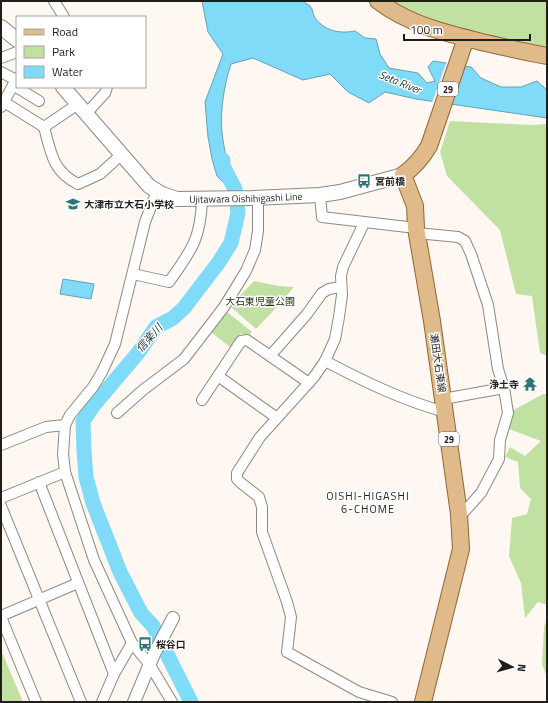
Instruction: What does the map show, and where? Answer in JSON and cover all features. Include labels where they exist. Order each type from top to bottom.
[{"type":"main road","points":[[378,1],[388,9],[422,25],[465,41],[547,56]]},
{"type":"main road","points":[[1,26],[16,39]]},
{"type":"main road","name":"29","points":[[403,175],[413,168],[429,146],[465,41]]},
{"type":"main road","name":"Ujitawara Oishihigashi Line","points":[[64,88],[149,186],[177,199],[320,195],[340,192],[403,175]]},
{"type":"main road","name":"瀬田大石東線","points":[[403,175],[416,206],[417,230],[459,514],[461,549],[423,702]]},
{"type":"street","points":[[54,1],[63,16]]},
{"type":"street","points":[[1,58],[16,52]]},
{"type":"street","points":[[1,72],[15,81],[3,100],[44,127],[55,165],[68,179],[78,184],[100,174],[122,154]]},
{"type":"street","points":[[24,88],[40,101]]},
{"type":"street","points":[[44,127],[82,109],[105,93],[107,88]]},
{"type":"street","points":[[158,191],[145,222],[115,344],[110,357],[93,387],[70,415],[66,425],[63,454],[65,472],[94,560],[132,643],[152,660],[170,701]]},
{"type":"street","points":[[320,195],[322,217],[458,237],[465,241],[471,254],[488,305],[498,369],[504,388],[508,413],[500,440],[499,459],[481,492],[464,512],[459,514]]},
{"type":"street","points":[[116,413],[143,390],[184,359],[224,307],[246,271],[255,250],[258,231],[255,198]]},
{"type":"street","points":[[133,274],[169,282],[184,261],[196,240],[206,199]]},
{"type":"street","points":[[364,223],[343,267],[339,317],[334,339],[325,361],[309,382],[260,436],[237,473],[237,479],[259,497],[262,507],[262,532],[291,617],[287,652],[360,692],[392,702]]},
{"type":"street","points":[[270,356],[308,314],[322,293],[329,289],[341,287]]},
{"type":"street","points":[[202,400],[241,341],[247,340],[309,382]]},
{"type":"street","points":[[325,361],[377,388],[426,407],[444,406],[504,388]]},
{"type":"street","points":[[218,376],[277,418]]},
{"type":"street","points":[[1,445],[46,427],[66,425]]},
{"type":"street","points":[[1,498],[65,472]]},
{"type":"street","points":[[39,482],[114,674]]},
{"type":"street","points":[[1,506],[81,702]]},
{"type":"street","points":[[36,702],[1,616],[78,583]]},
{"type":"street","points":[[134,702],[152,660],[173,618]]},
{"type":"street","points":[[102,702],[114,674],[132,643]]},
{"type":"green space","points":[[388,1],[547,1],[547,51],[462,30]]},
{"type":"green space","points":[[450,121],[532,125],[547,124],[547,356],[540,353],[532,296],[516,294],[500,230],[447,176],[440,152]]},
{"type":"green space","name":"大石東児童公園","points":[[254,281],[279,286],[294,287],[256,329],[230,306]]},
{"type":"green space","points":[[226,311],[252,332],[247,337],[241,333],[231,348],[211,332]]},
{"type":"green space","points":[[543,394],[547,394],[547,605],[538,602],[525,618],[521,583],[509,556],[512,518],[527,514],[531,499],[520,488],[518,462],[505,457],[510,447],[525,456],[541,441],[509,429],[512,411]]},
{"type":"green space","points":[[547,617],[547,677],[542,664],[544,627]]},
{"type":"green space","points":[[1,650],[23,702],[1,702]]},
{"type":"water","name":"Seta River","points":[[202,1],[302,1],[310,6],[315,18],[323,26],[338,32],[355,31],[365,38],[376,39],[380,54],[389,68],[418,73],[427,83],[435,81],[428,67],[433,61],[471,67],[481,78],[501,87],[521,87],[537,81],[547,90],[547,118],[416,99],[385,92],[369,103],[348,92],[330,74],[303,80],[253,58],[231,64],[226,81],[222,107],[222,133],[231,182],[223,182],[217,176],[212,159],[208,137],[205,102],[223,54],[208,32]]},
{"type":"water","points":[[63,279],[94,284],[91,299],[60,294]]},
{"type":"pier","points":[[447,61],[451,62],[436,104],[432,103]]},
{"type":"waterway","name":"信楽川","points":[[191,702],[153,626],[141,613],[120,572],[93,503],[86,477],[83,421],[94,405],[138,353],[156,327],[173,318],[184,308],[219,262],[231,243],[238,213],[235,189],[223,166],[223,160]]},
{"type":"place","name":"宮前橋","points":[[364,181]]},
{"type":"place","name":"大津市立大石小学校","points":[[73,204]]},
{"type":"place","name":"浄土寺","points":[[530,384]]},
{"type":"place","name":"桜谷口","points":[[145,644]]},
{"type":"district","name":"OISHI-HIGASHI 6-CHOME","points":[[368,502]]}]
